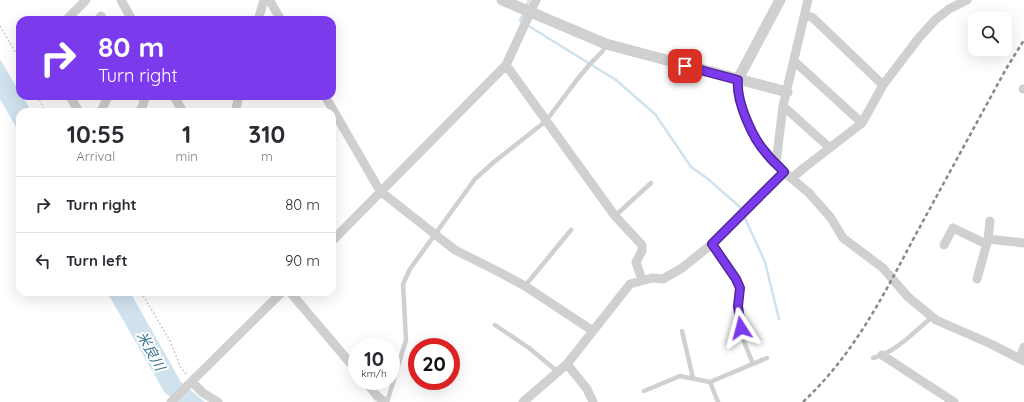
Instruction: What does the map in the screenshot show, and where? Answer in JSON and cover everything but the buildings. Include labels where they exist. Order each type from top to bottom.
[{"type":"street","points":[[70,16],[86,0]]},
{"type":"street","points":[[121,0],[130,16]]},
{"type":"street","points":[[259,16],[264,0],[271,3],[279,16]]},
{"type":"street","points":[[502,0],[606,44],[787,92]]},
{"type":"street","points":[[336,237],[506,65],[536,0]]},
{"type":"street","points":[[780,0],[738,80],[737,88],[739,100],[755,138],[766,154],[784,172],[809,193],[831,218],[843,238],[883,268],[908,297],[932,317],[1022,360],[1024,347]]},
{"type":"street","points":[[776,164],[783,106],[808,0]]},
{"type":"street","points":[[792,178],[862,123],[883,85],[935,20],[949,9],[967,0]]},
{"type":"street","points":[[805,14],[813,18],[883,85]]},
{"type":"street","points":[[794,61],[862,123]]},
{"type":"street","points":[[506,65],[615,216],[642,245],[642,251],[636,262],[642,280]]},
{"type":"street","points":[[783,106],[830,148]]},
{"type":"street","points":[[336,115],[380,191],[434,235],[465,256],[501,272],[525,286],[593,331]]},
{"type":"street","points":[[523,402],[567,364],[630,284],[652,278],[663,279],[682,268],[712,244],[784,172]]},
{"type":"street","points":[[977,279],[987,242],[990,221]]},
{"type":"street","points":[[944,245],[953,228],[987,242],[1024,243]]},
{"type":"street","points":[[171,402],[278,296]]},
{"type":"street","points":[[293,296],[348,360]]},
{"type":"street","points":[[878,357],[954,402]]},
{"type":"street","points":[[567,364],[586,389],[593,402]]},
{"type":"street","points":[[192,382],[203,393],[218,402]]},
{"type":"street","points":[[372,390],[378,397],[386,402]]},
{"type":"lane","points":[[386,402],[406,340],[403,284],[410,269],[475,179],[546,121],[576,81],[602,52],[606,44]]},
{"type":"lane","points":[[615,216],[651,183]]},
{"type":"lane","points":[[525,286],[571,230]]},
{"type":"lane","points":[[712,244],[736,279],[740,288],[738,306],[743,339],[752,364]]},
{"type":"lane","points":[[878,357],[903,342],[932,317]]},
{"type":"lane","points":[[495,325],[528,348],[558,372]]},
{"type":"lane","points":[[682,331],[693,378]]},
{"type":"lane","points":[[644,391],[680,376],[710,382],[767,358]]},
{"type":"lane","points":[[710,382],[718,402]]},
{"type":"path","points":[[0,26],[16,53]]},
{"type":"path","points":[[144,296],[170,342],[181,368],[192,382]]},
{"type":"water","points":[[0,59],[16,86],[16,100],[24,100],[30,108],[16,108],[16,127],[0,99]]},
{"type":"water","name":"米良川","points":[[109,296],[132,296],[181,382],[205,402],[178,402],[165,393]]},
{"type":"waterway","points":[[526,7],[529,0]]},
{"type":"waterway","points":[[522,22],[520,21],[524,12]]},
{"type":"waterway","points":[[527,25],[616,80],[655,114],[691,167],[708,179],[740,207],[742,211]]},
{"type":"waterway","points":[[744,216],[765,262],[779,319]]},
{"type":"railway","points":[[803,402],[838,364],[867,323],[892,280],[1006,69],[1024,40]]},
{"type":"route","points":[[685,66],[738,80],[737,88],[739,100],[755,138],[766,154],[784,172],[712,244],[736,279],[740,288],[738,306],[741,328]]}]
